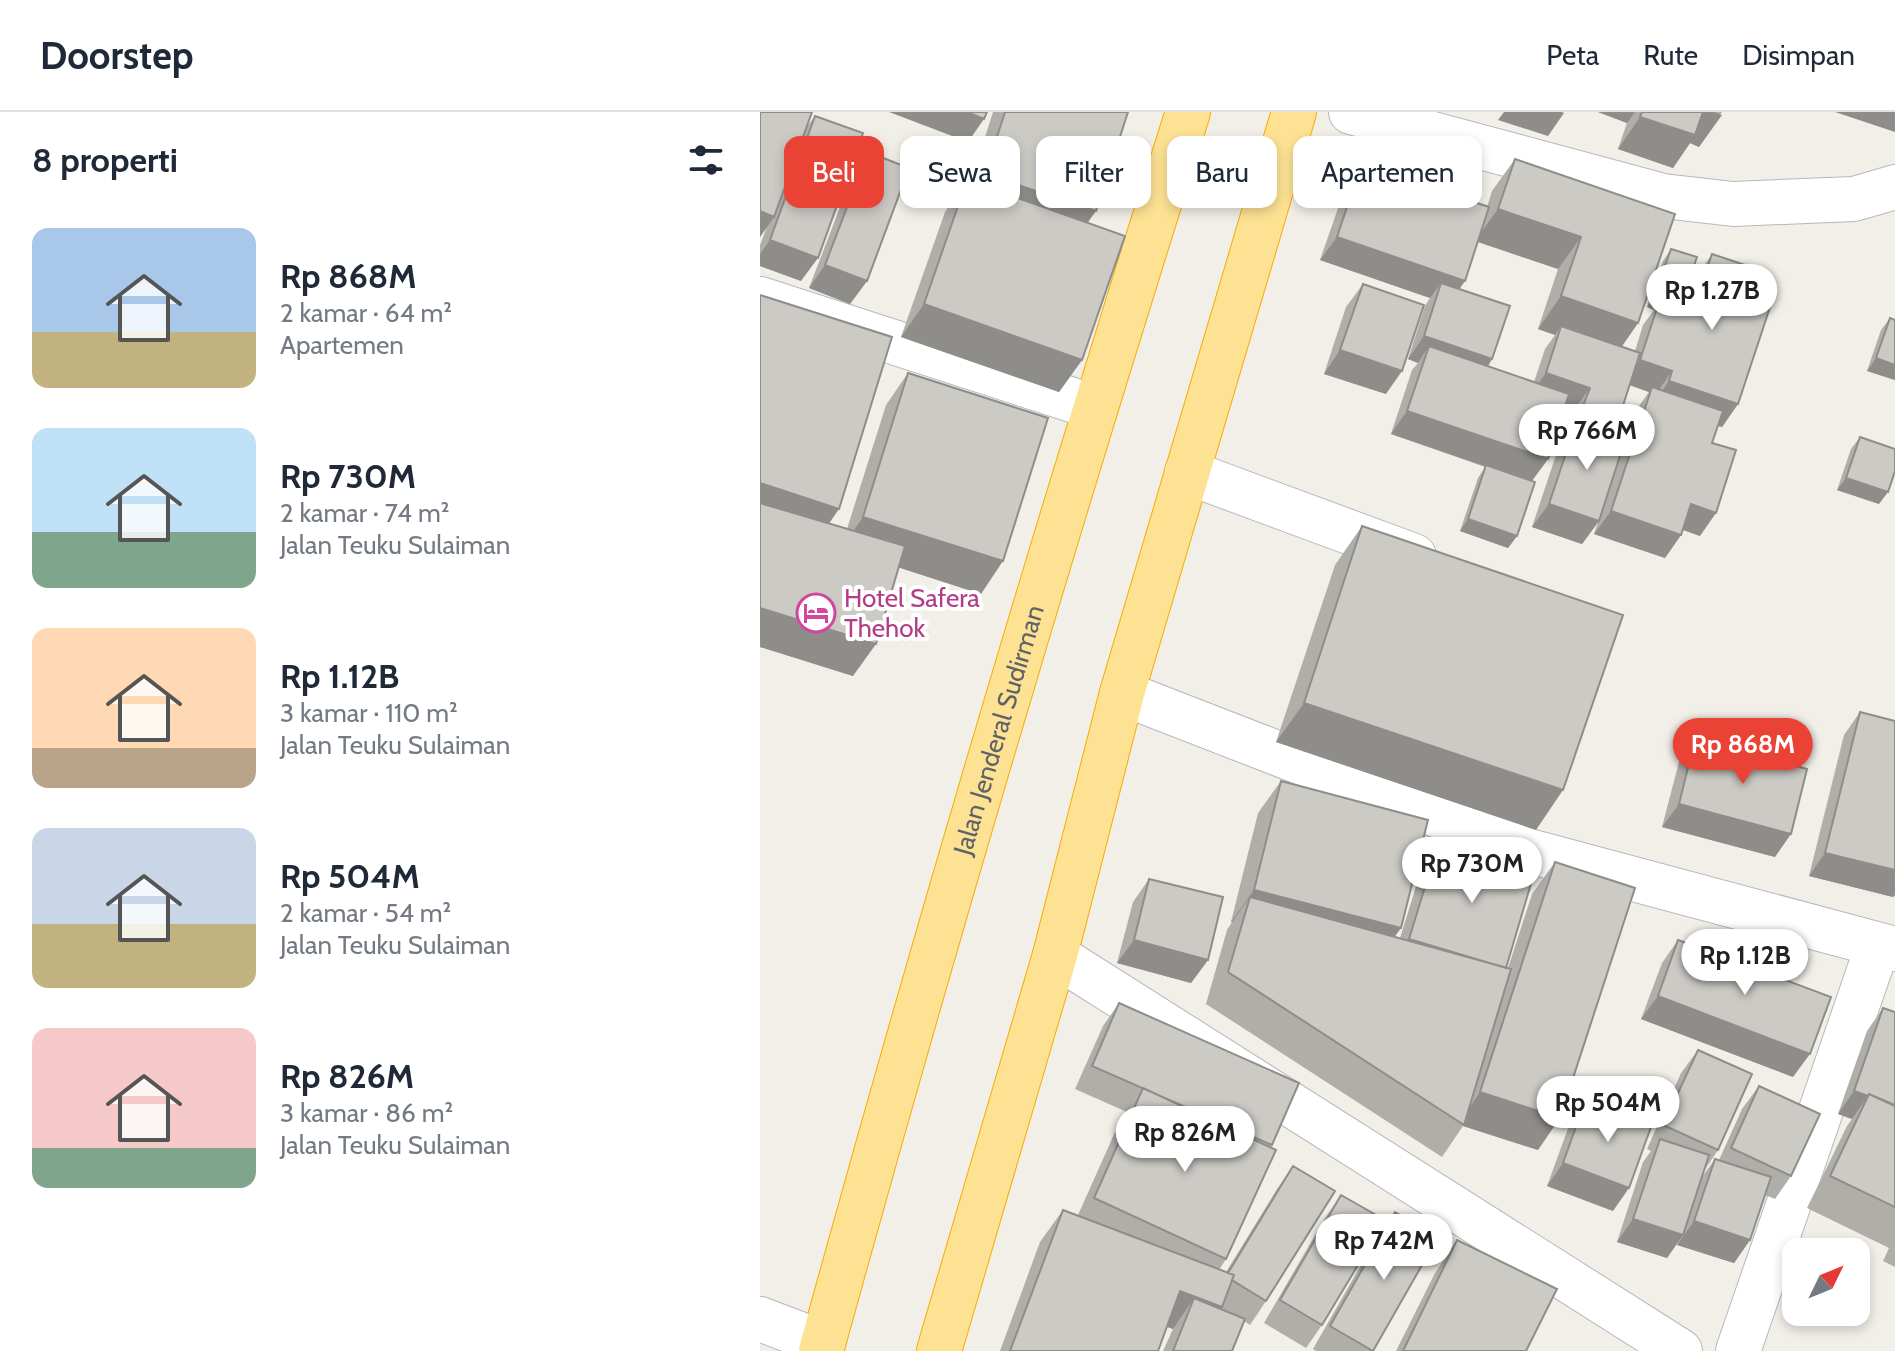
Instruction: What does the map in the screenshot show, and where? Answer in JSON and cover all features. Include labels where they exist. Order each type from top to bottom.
[{"type":"highway","name":"Jalan Jenderal Sudirman","points":[[822,1347],[898,1069],[1094,407],[1188,112]]},
{"type":"highway","points":[[939,1351],[1055,955],[1122,693],[1294,112]]},
{"type":"street","points":[[1351,112],[1663,196],[1733,204],[1854,199],[1895,187]]},
{"type":"street","points":[[760,299],[1094,407]]},
{"type":"street","points":[[1187,472],[1449,570]]},
{"type":"street","points":[[1122,693],[1529,851],[1886,947],[1738,1351]]},
{"type":"street","points":[[1055,955],[1680,1351]]},
{"type":"street","points":[[760,1319],[822,1347]]},
{"type":"building","points":[[760,112],[812,112],[803,136],[784,136],[784,189],[774,217],[760,211]]},
{"type":"building","points":[[967,112],[987,112],[984,119]]},
{"type":"building","points":[[1005,112],[1128,112],[1120,136],[1036,136],[1036,191],[1020,186],[1020,136],[997,136]]},
{"type":"building","points":[[1642,112],[1703,112],[1695,135],[1640,117]]},
{"type":"building","points":[[815,116],[863,133],[862,136],[808,136]]},
{"type":"building","points":[[884,158],[900,164],[900,192],[867,281],[825,265],[847,208],[884,208]]},
{"type":"building","points":[[1515,159],[1675,214],[1638,323],[1561,296],[1581,237],[1498,209]]},
{"type":"building","points":[[1020,199],[1036,204],[1036,208],[1046,208],[1125,236],[1082,360],[924,304],[957,208],[1020,208]]},
{"type":"building","points":[[784,201],[784,208],[836,208],[818,258],[770,240]]},
{"type":"building","points":[[1489,207],[1465,281],[1337,237],[1347,208]]},
{"type":"building","points":[[1671,249],[1697,257],[1681,304],[1655,295]]},
{"type":"building","points":[[1712,254],[1754,268],[1749,283],[1775,292],[1738,404],[1669,381],[1672,371],[1640,360],[1659,302],[1692,313]]},
{"type":"building","points":[[1441,283],[1510,306],[1492,359],[1424,336]]},
{"type":"building","points":[[1363,284],[1424,305],[1402,371],[1340,350]]},
{"type":"building","points":[[760,295],[892,337],[839,509],[760,483]]},
{"type":"building","points":[[1890,318],[1895,320],[1895,365],[1876,358]]},
{"type":"building","points":[[1561,326],[1640,353],[1617,424],[1581,411],[1590,388],[1546,373]]},
{"type":"building","points":[[1429,346],[1569,394],[1548,459],[1407,411]]},
{"type":"building","points":[[908,373],[1048,418],[1003,561],[863,517]]},
{"type":"building","points":[[1652,387],[1723,411],[1712,443],[1736,450],[1716,513],[1691,504],[1681,535],[1611,511]]},
{"type":"building","points":[[1576,423],[1625,440],[1599,521],[1549,504]]},
{"type":"building","points":[[1860,437],[1895,449],[1895,471],[1888,492],[1846,478]]},
{"type":"building","points":[[1486,465],[1535,482],[1517,536],[1468,519]]},
{"type":"building","points":[[760,503],[905,546],[876,644],[760,608]]},
{"type":"building","points":[[1362,526],[1623,615],[1563,790],[1304,703]]},
{"type":"building","points":[[1860,712],[1895,721],[1895,870],[1825,853]]},
{"type":"building","points":[[1695,739],[1807,769],[1791,834],[1679,804]]},
{"type":"building","points":[[1281,781],[1428,820],[1401,928],[1254,890]]},
{"type":"building","points":[[1439,841],[1535,870],[1506,968],[1409,939]]},
{"type":"building","points":[[1555,862],[1635,888],[1560,1118],[1480,1092]]},
{"type":"building","points":[[1149,879],[1223,897],[1208,960],[1134,940]]},
{"type":"building","points":[[1250,897],[1511,969],[1464,1125],[1228,972]]},
{"type":"building","points":[[1678,940],[1831,997],[1810,1054],[1658,996]]},
{"type":"building","points":[[1119,1003],[1299,1083],[1272,1145],[1092,1066]]},
{"type":"building","points":[[1883,1008],[1895,1012],[1895,1105],[1854,1091]]},
{"type":"building","points":[[1698,1050],[1752,1074],[1718,1150],[1663,1125]]},
{"type":"building","points":[[1759,1086],[1820,1114],[1791,1176],[1731,1148]]},
{"type":"building","points":[[1143,1088],[1276,1150],[1226,1259],[1094,1198]]},
{"type":"building","points":[[1869,1094],[1895,1106],[1895,1207],[1830,1176]]},
{"type":"building","points":[[1586,1099],[1652,1124],[1629,1188],[1563,1163]]},
{"type":"building","points":[[1660,1139],[1709,1155],[1683,1235],[1633,1219]]},
{"type":"building","points":[[1715,1159],[1771,1177],[1750,1240],[1694,1221]]},
{"type":"building","points":[[1293,1166],[1335,1191],[1266,1301],[1232,1280],[1234,1275],[1228,1273]]},
{"type":"building","points":[[1341,1195],[1385,1220],[1322,1325],[1280,1300]]},
{"type":"building","points":[[1063,1210],[1234,1275],[1222,1307],[1180,1291],[1158,1351],[1010,1351]]},
{"type":"building","points":[[1395,1212],[1438,1237],[1373,1351],[1330,1326]]},
{"type":"building","points":[[1457,1240],[1557,1289],[1526,1351],[1403,1351]]},
{"type":"building","points":[[1194,1298],[1245,1319],[1232,1351],[1173,1351]]},
{"type":"place","name":"Hotel Safera Thehok","points":[[816,613]]}]
